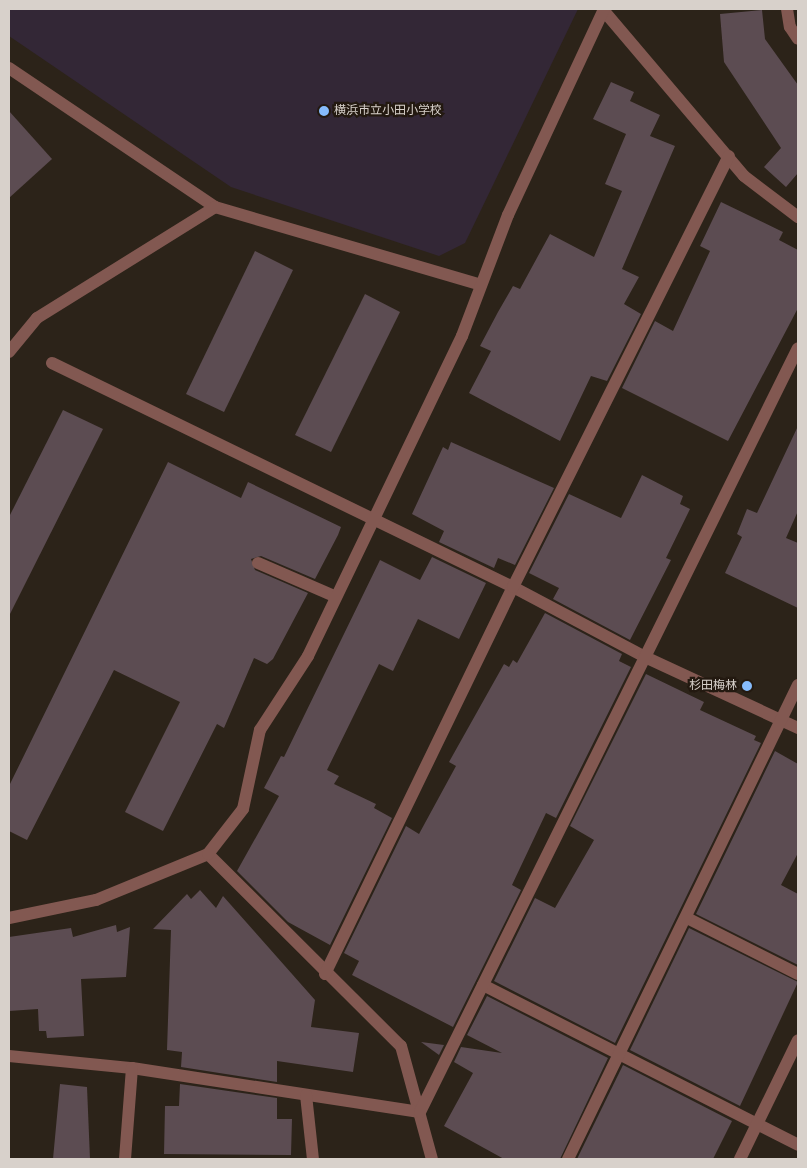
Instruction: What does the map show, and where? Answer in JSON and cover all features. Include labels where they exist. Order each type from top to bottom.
[{"type":"street","points":[[787,9],[790,27],[798,39]]},
{"type":"street","points":[[9,918],[96,900],[208,854],[243,810],[260,730],[308,656],[334,596],[373,521],[462,336],[479,284],[604,10],[744,176],[798,216]]},
{"type":"street","points":[[9,68],[215,207],[479,284]]},
{"type":"street","points":[[325,974],[513,587],[729,156]]},
{"type":"street","points":[[9,352],[37,318],[215,207]]},
{"type":"street","points":[[420,1112],[798,348]]},
{"type":"street","points":[[52,363],[373,521],[513,587],[646,657],[798,728]]},
{"type":"street","points":[[258,562],[334,596]]},
{"type":"street","points":[[568,1159],[618,1054],[687,918],[798,685]]},
{"type":"street","points":[[208,854],[325,974],[401,1046],[432,1159]]},
{"type":"street","points":[[687,918],[798,974]]},
{"type":"street","points":[[483,985],[798,1145]]},
{"type":"street","points":[[740,1159],[798,1040]]},
{"type":"street","points":[[9,1056],[132,1068],[420,1112]]},
{"type":"street","points":[[125,1159],[132,1068]]},
{"type":"street","points":[[306,1094],[313,1159]]},
{"type":"shaded area","name":"横浜市立小田小学校","points":[[9,9],[578,9],[465,243],[439,256],[231,187],[9,36]]},
{"type":"building","points":[[762,10],[765,39],[798,85],[798,173],[786,187],[764,167],[781,148],[724,62],[720,14]]},
{"type":"building","points":[[611,82],[634,92],[630,101],[660,115],[650,136],[675,146],[622,269],[639,277],[624,304],[641,314],[607,381],[591,376],[560,441],[469,393],[491,351],[480,346],[513,286],[520,289],[550,234],[594,257],[622,191],[605,184],[626,134],[593,119]]},
{"type":"building","points":[[9,111],[52,159],[9,198]]},
{"type":"building","points":[[721,202],[783,232],[779,240],[798,250],[798,308],[728,441],[622,388],[655,321],[673,331],[710,251],[700,246]]},
{"type":"building","points":[[255,251],[293,270],[224,412],[186,394]]},
{"type":"building","points":[[365,294],[400,312],[331,452],[295,435]]},
{"type":"building","points":[[63,410],[103,429],[9,616],[9,517]]},
{"type":"building","points":[[798,426],[798,511],[786,538],[798,543],[798,608],[725,573],[742,537],[737,534],[747,509],[757,513]]},
{"type":"building","points":[[451,442],[554,488],[515,565],[498,558],[494,568],[439,542],[444,531],[412,514],[443,447],[448,450]]},
{"type":"building","points":[[168,462],[241,498],[248,482],[341,527],[315,579],[261,556],[251,559],[255,570],[308,593],[273,659],[267,664],[254,658],[224,728],[217,724],[163,831],[125,812],[180,702],[114,670],[27,840],[9,831],[9,786]]},
{"type":"building","points":[[642,475],[683,496],[680,504],[690,509],[666,558],[671,560],[630,640],[553,599],[559,588],[529,573],[569,494],[621,518]]},
{"type":"building","points":[[432,557],[486,583],[459,639],[418,619],[393,671],[379,664],[327,770],[339,776],[334,784],[376,804],[374,808],[392,818],[330,945],[288,922],[237,871],[279,796],[264,788],[281,756],[284,757],[380,560],[420,580]]},
{"type":"building","points":[[545,613],[622,654],[619,661],[631,667],[556,818],[546,813],[512,885],[521,890],[453,1027],[352,975],[359,961],[344,953],[406,826],[419,834],[456,766],[449,762],[504,664],[509,667],[513,660],[517,663]]},
{"type":"building","points":[[646,674],[704,702],[700,710],[756,736],[754,740],[761,743],[615,1043],[494,981],[535,898],[555,908],[594,840],[570,826]]},
{"type":"building","points":[[775,751],[798,764],[798,853],[781,885],[798,894],[798,965],[696,914]]},
{"type":"building","points":[[200,890],[216,908],[223,896],[315,1000],[311,1027],[359,1033],[353,1072],[277,1061],[277,1082],[181,1067],[182,1052],[167,1050],[171,930],[153,929],[187,894],[191,899]]},
{"type":"building","points":[[116,925],[117,932],[130,927],[126,977],[81,979],[84,1036],[47,1038],[46,1031],[39,1031],[38,1009],[9,1011],[9,937],[71,928],[73,937]]},
{"type":"building","points":[[689,928],[798,982],[740,1106],[630,1050]]},
{"type":"building","points":[[487,996],[608,1058],[560,1159],[504,1159],[444,1126],[473,1073],[454,1062],[461,1047],[502,1053],[467,1035]]},
{"type":"building","points":[[421,1042],[444,1045],[439,1055]]},
{"type":"building","points":[[623,1065],[732,1121],[713,1159],[577,1159]]},
{"type":"building","points":[[60,1084],[87,1087],[90,1159],[53,1159]]},
{"type":"building","points":[[180,1084],[277,1098],[277,1119],[292,1119],[291,1155],[164,1154],[165,1106],[179,1106]]},
{"type":"place","name":"横浜市立小田小学校","points":[[324,111]]},
{"type":"place","name":"杉田梅林","points":[[747,686]]}]
